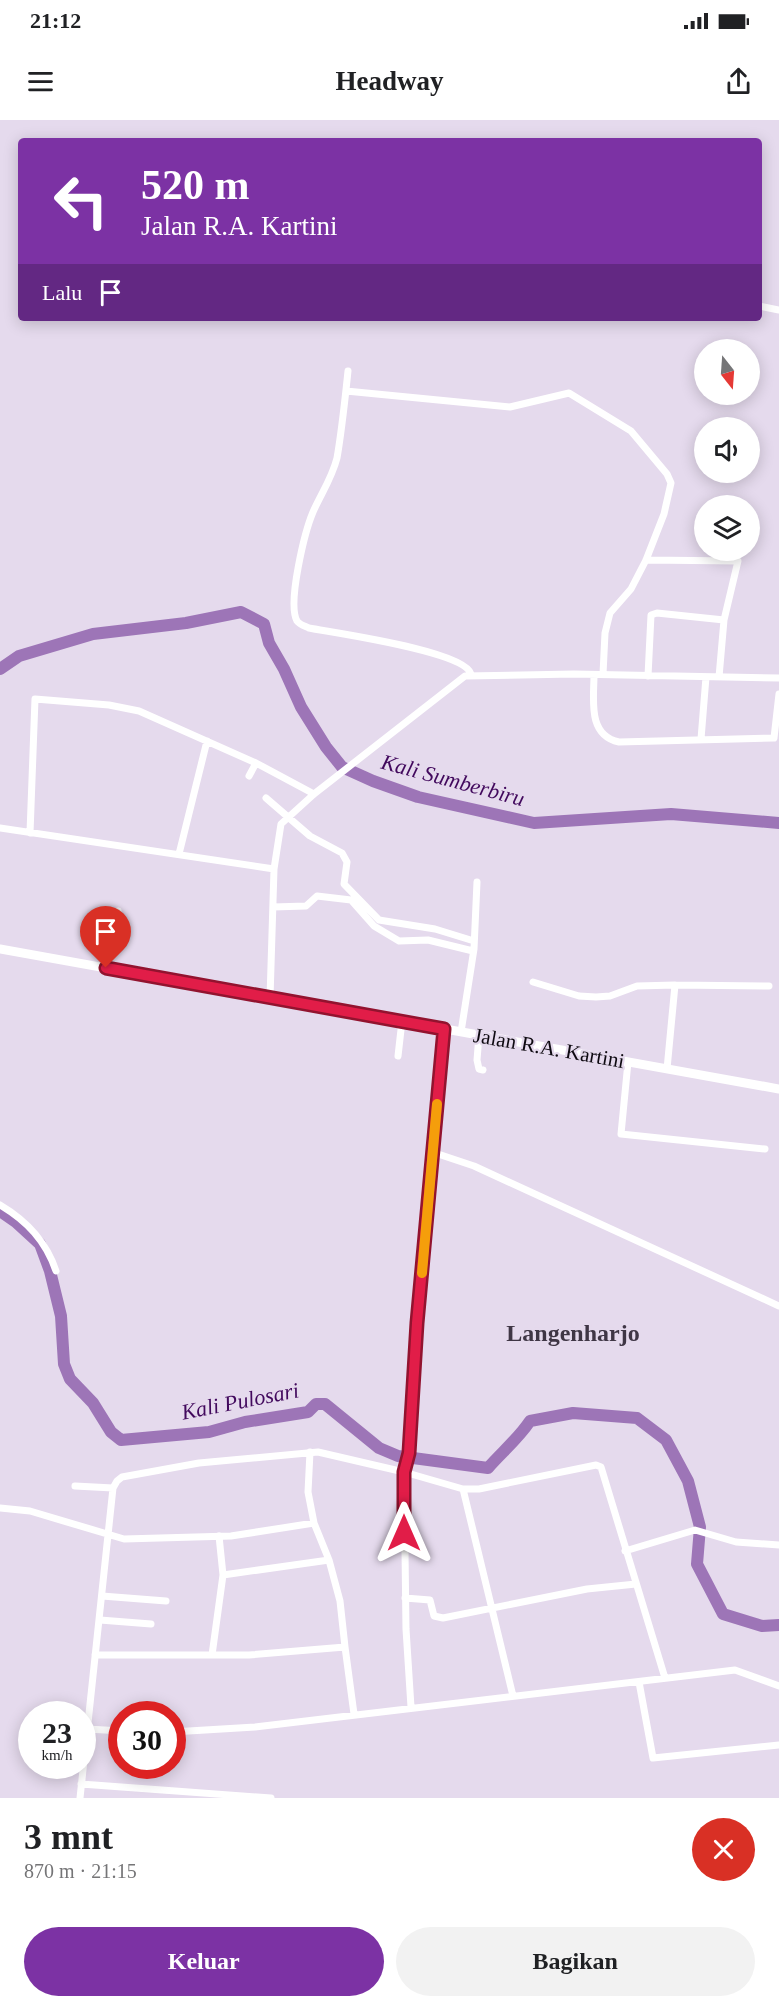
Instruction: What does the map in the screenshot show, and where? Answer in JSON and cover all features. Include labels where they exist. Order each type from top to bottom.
[{"type":"main road","name":"Jalan R.A. Kartini","points":[[0,949],[779,1089]]},
{"type":"street","points":[[762,307],[779,310]]},
{"type":"street","points":[[348,371],[337,457],[312,514],[299,563],[294,603],[296,618],[299,623],[309,628],[435,653],[467,667],[471,674]]},
{"type":"street","points":[[347,391],[510,407],[561,393],[572,393],[628,429],[667,474],[671,488],[646,560],[631,589],[610,613],[605,633],[603,674]]},
{"type":"street","points":[[646,560],[738,561],[724,620],[719,677]]},
{"type":"street","points":[[648,676],[651,615],[657,613],[724,620]]},
{"type":"street","points":[[270,998],[274,869],[278,829],[286,818],[336,776],[465,676],[471,674],[603,674],[779,678]]},
{"type":"street","points":[[594,675],[595,722],[602,734],[619,742],[701,738],[776,741],[779,694]]},
{"type":"street","points":[[701,738],[706,677]]},
{"type":"street","points":[[30,833],[36,702],[125,707],[207,741],[314,794]]},
{"type":"street","points":[[179,854],[207,741]]},
{"type":"street","points":[[249,776],[255,764]]},
{"type":"street","points":[[266,798],[286,818],[310,836],[346,857],[344,884],[376,923],[435,929],[474,946]]},
{"type":"street","points":[[0,828],[274,869]]},
{"type":"street","points":[[461,1032],[474,946],[477,882]]},
{"type":"street","points":[[273,907],[306,906],[317,896],[351,900],[376,923],[405,943],[428,940],[474,946]]},
{"type":"street","points":[[106,968],[118,910]]},
{"type":"street","points":[[533,982],[579,996],[596,997],[610,996],[637,986],[770,986]]},
{"type":"street","points":[[667,1069],[675,985]]},
{"type":"street","points":[[398,1056],[402,1021]]},
{"type":"street","points":[[411,1707],[405,1598],[404,1472],[409,1453],[432,1152],[444,1029]]},
{"type":"street","points":[[479,1035],[477,1060],[479,1069],[483,1070]]},
{"type":"street","points":[[628,1062],[621,1134],[765,1149]]},
{"type":"street","points":[[432,1152],[474,1166],[779,1306]]},
{"type":"street","points":[[0,1205],[34,1232],[48,1249],[56,1271]]},
{"type":"street","points":[[310,1452],[308,1492],[314,1523],[329,1560],[340,1601],[354,1714]]},
{"type":"street","points":[[90,1701],[113,1488],[117,1481],[122,1477],[199,1463],[310,1452],[324,1453],[404,1472],[463,1489],[479,1489],[598,1465],[603,1470],[625,1551],[665,1678]]},
{"type":"street","points":[[75,1486],[113,1488]]},
{"type":"street","points":[[463,1489],[513,1696]]},
{"type":"street","points":[[0,1508],[30,1511],[124,1539],[219,1536],[314,1523]]},
{"type":"street","points":[[625,1551],[699,1531],[736,1542],[779,1545]]},
{"type":"street","points":[[212,1655],[223,1575],[219,1536]]},
{"type":"street","points":[[223,1575],[329,1560]]},
{"type":"street","points":[[405,1598],[430,1600],[434,1616],[438,1618],[587,1589],[636,1584]]},
{"type":"street","points":[[102,1596],[166,1601]]},
{"type":"street","points":[[100,1620],[151,1624]]},
{"type":"street","points":[[96,1655],[249,1655],[345,1647]]},
{"type":"street","points":[[186,1731],[255,1727],[735,1670],[779,1686]]},
{"type":"street","points":[[639,1682],[653,1758],[779,1745]]},
{"type":"street","points":[[80,1798],[82,1779]]},
{"type":"street","points":[[81,1784],[271,1798]]},
{"type":"waterway","name":"Kali Sumberbiru","points":[[0,669],[19,656],[93,634],[186,623],[241,612],[264,624],[269,643],[301,707],[326,747],[342,767],[373,781],[418,797],[534,823],[671,814],[779,823]]},
{"type":"waterway","name":"Kali Pulosari","points":[[0,1211],[40,1244],[50,1271],[61,1316],[64,1364],[70,1379],[93,1403],[111,1432],[121,1440],[209,1432],[245,1422],[308,1412],[316,1404],[325,1404],[379,1448],[398,1456],[488,1468],[530,1421],[573,1413],[637,1418],[666,1440],[688,1481],[700,1527],[697,1564],[723,1614],[762,1626],[779,1625]]},
{"type":"slow traffic","points":[[422,1273],[437,1104]]},
{"type":"district","name":"Langenharjo","points":[[573,1333]]},
{"type":"route","points":[[106,968],[444,1029],[417,1323],[409,1453],[404,1472],[404,1533]]}]
